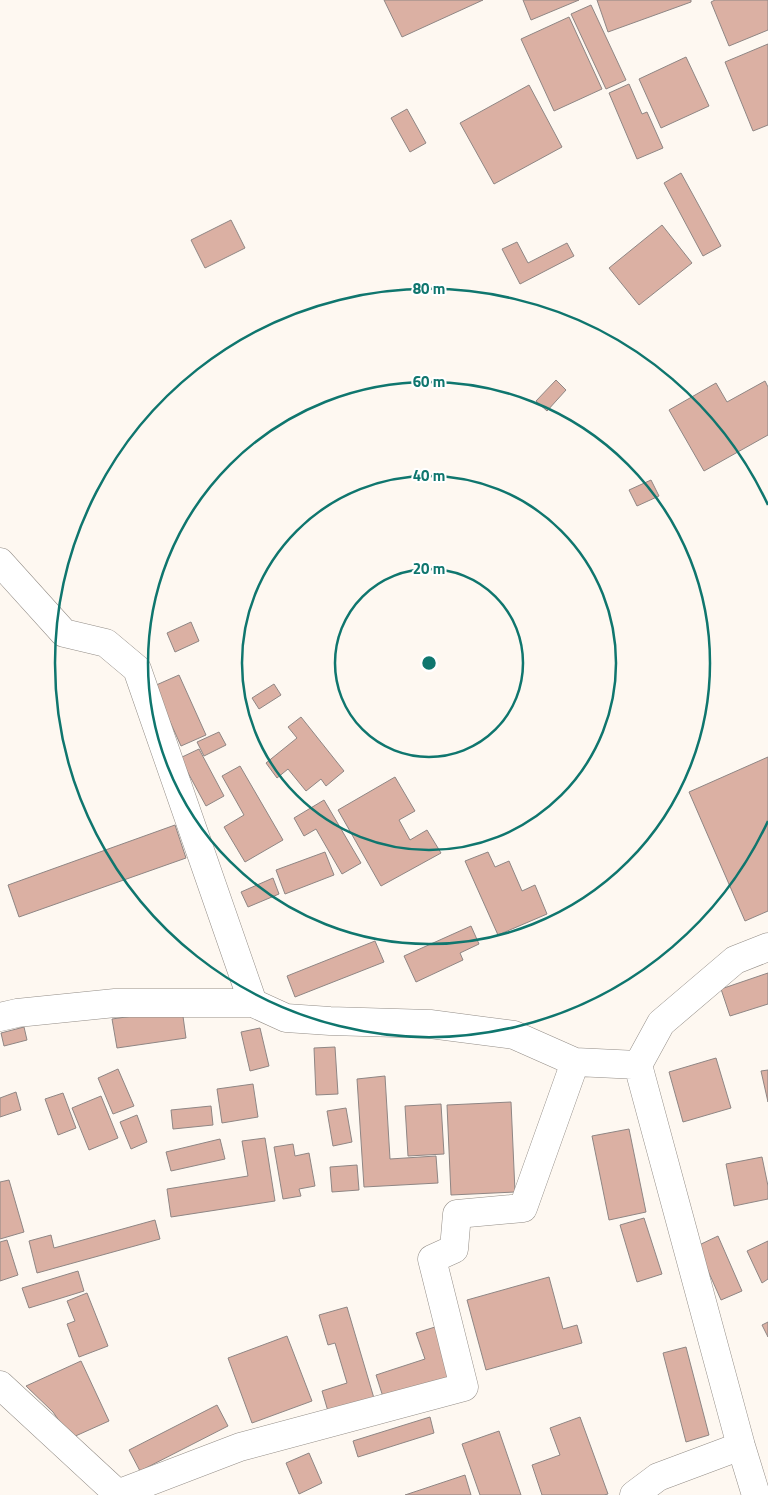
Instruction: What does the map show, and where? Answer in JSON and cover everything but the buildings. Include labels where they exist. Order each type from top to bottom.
[{"type":"street","points":[[0,562],[64,633],[106,643],[137,670],[253,1003]]},
{"type":"street","points":[[756,1495],[740,1446],[638,1065],[661,1023],[735,960],[768,947]]},
{"type":"street","points":[[0,1017],[17,1012],[115,1003],[253,1003],[286,1018],[430,1024],[514,1035],[575,1062],[638,1065]]},
{"type":"street","points":[[0,1385],[118,1494],[240,1446],[464,1387],[432,1259],[454,1249],[456,1214],[524,1208],[575,1062]]},
{"type":"street","points":[[634,1495],[658,1477],[740,1446]]}]
